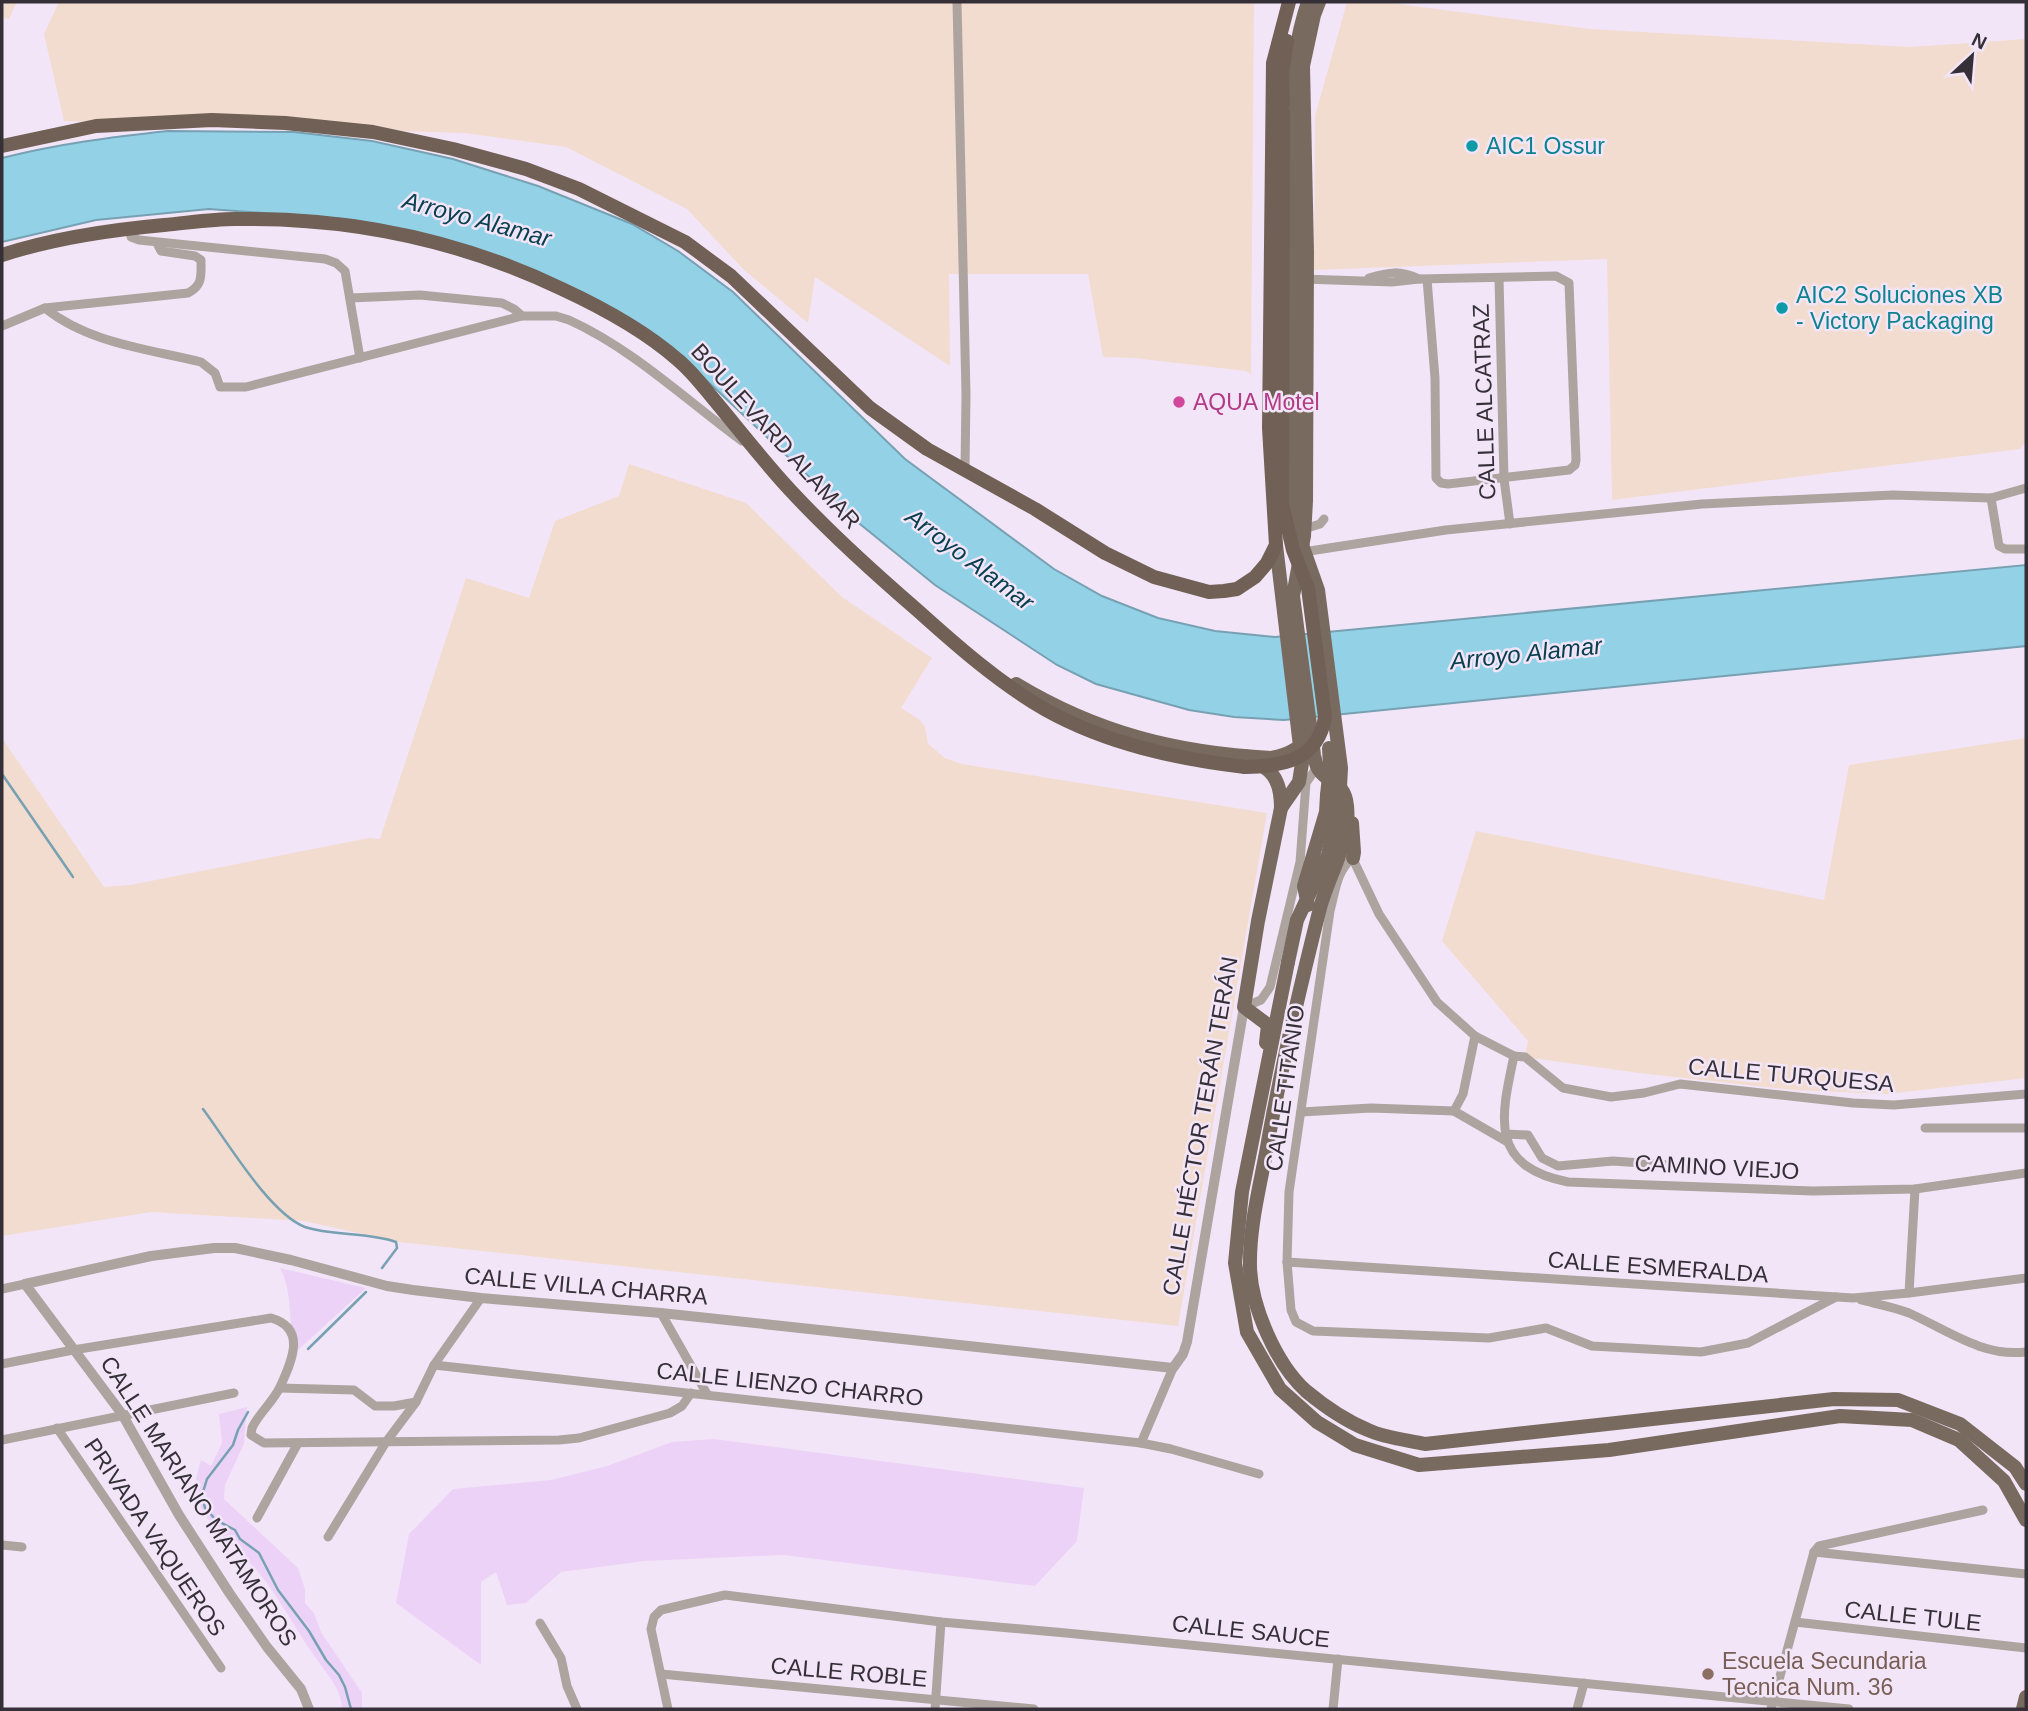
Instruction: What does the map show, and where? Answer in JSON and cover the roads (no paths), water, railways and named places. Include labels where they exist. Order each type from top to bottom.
[{"type":"highway","points":[[2,146],[96,127],[212,120],[285,123],[373,132],[453,149],[526,169],[579,189],[685,242],[731,276],[870,408],[927,449],[1035,509],[1105,554],[1154,577],[1209,592],[1237,589],[1255,578],[1276,545],[1269,428],[1273,63],[1289,2]]},
{"type":"highway","points":[[1299,2],[1282,73],[1287,113],[1282,503],[1293,550],[1308,588],[1325,717]]},
{"type":"highway","name":"BOULEVARD ALAMAR","points":[[2,255],[33,245],[130,228],[234,219],[327,222],[383,229],[437,241],[488,258],[537,276],[580,297],[620,318],[654,342],[695,376],[757,452],[843,545],[949,639],[1006,684],[1047,710],[1090,731],[1143,749],[1188,760],[1245,762],[1272,767],[1299,758],[1315,743],[1325,717]]},
{"type":"main road","points":[[1308,2],[1297,42],[1287,113],[1295,228],[1293,506],[1300,539],[1318,590],[1341,768],[1339,805],[1328,855],[1297,920],[1237,1227],[1236,1264],[1247,1332],[1280,1389],[1317,1422],[1355,1445],[1419,1465],[1609,1450],[1840,1416],[1912,1420],[1959,1440],[2004,1481],[2026,1520]]},
{"type":"main road","points":[[1290,621],[1304,532],[1307,279],[1303,66],[1319,2]]},
{"type":"main road","points":[[1276,545],[1306,731],[1320,772],[1338,785],[1348,805],[1344,838],[1324,893],[1276,1099],[1252,1232],[1250,1269],[1255,1300],[1266,1332],[1282,1361],[1304,1389],[1335,1413],[1370,1432],[1425,1444],[1834,1399],[1898,1400],[1960,1424],[2015,1467],[2026,1484]]},
{"type":"main road","points":[[1314,934],[1304,886],[1326,812],[1330,767],[1325,717]]},
{"type":"main road","points":[[1300,777],[1301,746],[1306,731]]},
{"type":"main road","points":[[1245,762],[1272,758],[1301,746]]},
{"type":"main road","name":"CALLE HÉCTOR TERÁN TERÁN","points":[[1244,1007],[1281,808],[1281,791],[1277,780],[1263,765],[1245,762]]},
{"type":"main road","points":[[1300,777],[1317,766],[1323,767],[1334,773],[1346,786],[1353,803],[1353,858]]},
{"type":"main road","name":"CALLE HÉCTOR TERÁN TERÁN","points":[[1281,808],[1300,777]]},
{"type":"main road","points":[[1244,1007],[1269,1028],[1257,1089],[1261,1102]]},
{"type":"main road","points":[[2023,1709],[2026,1697]]},
{"type":"street","points":[[957,2],[967,394],[965,469]]},
{"type":"street","points":[[130,228],[131,237],[157,243],[325,259],[336,263],[345,271],[360,358]]},
{"type":"street","points":[[2,326],[45,308],[188,293],[196,289],[201,283],[201,260],[195,256],[161,251],[157,243]]},
{"type":"street","name":"CALLE ALCATRAZ","points":[[1499,278],[1504,479],[1510,524]]},
{"type":"street","points":[[1271,279],[1400,282],[1423,279],[1563,278],[1569,283],[1575,465],[1569,470],[1504,479],[1441,483],[1436,478],[1435,378],[1423,279]]},
{"type":"street","points":[[350,298],[420,295],[502,303],[522,316]]},
{"type":"street","points":[[45,308],[63,323],[86,334],[201,362],[215,373],[220,387],[246,387],[522,316],[556,316],[581,325],[666,380],[693,405],[757,452]]},
{"type":"street","points":[[1301,552],[1446,530],[1702,504],[1894,495],[1990,498],[2026,488]]},
{"type":"street","points":[[1990,498],[1999,546],[2005,549],[2026,549]]},
{"type":"street","points":[[1323,548],[1304,532],[1324,519]]},
{"type":"street","points":[[1244,1007],[1261,1000],[1270,987],[1300,862],[1306,783],[1317,766]]},
{"type":"street","name":"CALLE TURQUESA","points":[[1344,838],[1379,914],[1437,1002],[1475,1036],[1514,1056],[1525,1057],[1563,1087],[1611,1097],[1644,1093],[1679,1084],[1894,1105],[2026,1094]]},
{"type":"street","name":"CALLE TITANIO","points":[[1353,858],[1346,864],[1339,878],[1330,911],[1289,1192],[1287,1262],[1292,1316],[1301,1326],[1313,1331],[1489,1338],[1546,1328],[1592,1346],[1701,1352],[1748,1343],[1836,1297]]},
{"type":"street","name":"CALLE HÉCTOR TERÁN TERÁN","points":[[1141,1443],[1187,1342],[1244,1007]]},
{"type":"street","points":[[1454,1111],[1463,1094],[1475,1036]]},
{"type":"street","points":[[1505,1137],[1509,1079],[1514,1056]]},
{"type":"street","points":[[1301,1112],[1371,1108],[1454,1111],[1505,1137],[1528,1135],[1542,1158],[1558,1166],[1613,1161],[1670,1165]]},
{"type":"street","points":[[1925,1128],[2026,1128]]},
{"type":"street","name":"CAMINO VIEJO","points":[[1505,1137],[1514,1156],[1527,1167],[1547,1177],[1568,1182],[1813,1191],[1915,1189],[2026,1173]]},
{"type":"street","points":[[1909,1293],[1915,1189]]},
{"type":"street","name":"CALLE VILLA CHARRA","points":[[2,1289],[151,1256],[235,1248],[387,1286],[481,1298],[662,1313],[1173,1368]]},
{"type":"street","name":"CALLE ESMERALDA","points":[[1287,1262],[1853,1298],[2026,1278]]},
{"type":"street","name":"CALLE MARIANO MATAMOROS","points":[[25,1284],[122,1414],[179,1515],[267,1647],[301,1689],[309,1709]]},
{"type":"street","points":[[328,1536],[386,1442],[416,1402],[434,1365],[481,1298]]},
{"type":"street","points":[[1853,1298],[1906,1311],[1984,1349],[2013,1354],[2026,1352]]},
{"type":"street","points":[[662,1313],[707,1394]]},
{"type":"street","points":[[2,1364],[271,1318],[284,1322],[293,1333],[294,1348],[280,1388],[256,1420],[251,1435],[264,1443],[579,1438],[670,1413],[682,1406],[691,1393]]},
{"type":"street","name":"CALLE LIENZO CHARRO","points":[[434,1365],[1141,1443],[1259,1474]]},
{"type":"street","points":[[280,1388],[354,1390],[375,1406],[416,1402]]},
{"type":"street","points":[[2,1440],[234,1393]]},
{"type":"street","name":"PRIVADA VAQUEROS","points":[[57,1428],[221,1668]]},
{"type":"street","points":[[257,1518],[298,1443]]},
{"type":"street","points":[[1772,1705],[1814,1552],[1819,1546],[1983,1510]]},
{"type":"street","points":[[2,1545],[22,1547]]},
{"type":"street","points":[[1814,1552],[2026,1574]]},
{"type":"street","name":"CALLE SAUCE","points":[[661,1674],[651,1629],[654,1616],[661,1610],[725,1595],[941,1622],[1584,1683],[1772,1705],[1849,1709]]},
{"type":"street","points":[[935,1704],[941,1622]]},
{"type":"street","name":"CALLE TULE","points":[[1795,1622],[2026,1648]]},
{"type":"street","points":[[540,1623],[561,1658],[567,1686],[577,1709]]},
{"type":"street","points":[[1333,1709],[1338,1659]]},
{"type":"street","points":[[661,1674],[668,1709]]},
{"type":"street","name":"CALLE ROBLE","points":[[661,1674],[935,1704],[1034,1709]]},
{"type":"street","points":[[1577,1709],[1584,1683]]},
{"type":"water","name":"Arroyo Alamar","points":[[168,131],[294,132],[372,141],[453,159],[538,186],[632,224],[678,251],[733,292],[905,459],[1054,569],[1102,596],[1158,618],[1215,631],[1275,637],[2026,565],[2026,646],[1284,720],[1234,717],[1189,710],[1096,684],[1057,665],[935,585],[855,520],[672,348],[588,296],[345,219],[209,209],[96,220],[2,242],[2,158],[85,142]]},
{"type":"waterway","points":[[2,774],[73,877]]},
{"type":"waterway","points":[[203,1109],[263,1192],[291,1219],[315,1230],[396,1242],[397,1248],[382,1268]]},
{"type":"waterway","points":[[308,1349],[366,1292]]},
{"type":"waterway","points":[[248,1412],[233,1445],[207,1479],[202,1495],[205,1508],[216,1520],[235,1530],[240,1539],[259,1553],[278,1590],[339,1675],[351,1709]]},
{"type":"place","name":"AIC1 Ossur","points":[[1472,146]]},
{"type":"place","name":"AIC2 Soluciones XB - Victory Packaging","points":[[1782,308]]},
{"type":"place","name":"AQUA Motel","points":[[1179,402]]},
{"type":"place","name":"Escuela Secundaria Tecnica Num. 36","points":[[1708,1674]]}]
